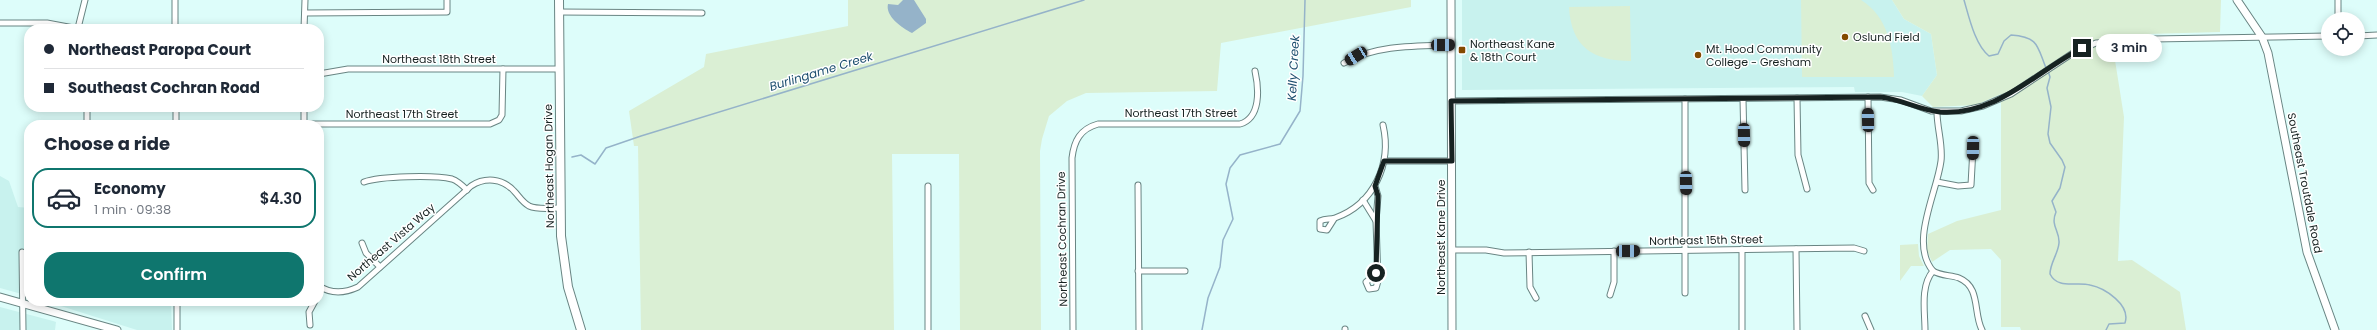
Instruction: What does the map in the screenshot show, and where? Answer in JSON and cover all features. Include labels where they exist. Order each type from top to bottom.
[{"type":"highway","name":"Northeast Hogan Drive","points":[[559,0],[560,208],[565,273],[581,330]]},
{"type":"main road","name":"Northeast Kane Drive","points":[[1451,0],[1452,330]]},
{"type":"main road","name":"Southeast Troutdale Road","points":[[2237,0],[2262,37],[2270,61],[2307,252],[2335,330]]},
{"type":"main road","points":[[0,297],[22,303]]},
{"type":"main road","points":[[33,306],[117,330]]},
{"type":"street","points":[[81,24],[84,13],[85,0]]},
{"type":"street","points":[[175,0],[175,24]]},
{"type":"street","points":[[305,0],[306,13],[305,24]]},
{"type":"street","points":[[306,13],[447,12],[448,0]]},
{"type":"street","points":[[2338,0],[2338,12]]},
{"type":"street","points":[[559,12],[702,13]]},
{"type":"street","points":[[0,23],[47,22],[56,24]]},
{"type":"street","points":[[2365,36],[2377,35]]},
{"type":"street","points":[[1451,101],[1868,97],[1894,98],[1937,112],[1968,110],[1997,100],[2033,81],[2073,53],[2096,43],[2153,39],[2321,36]]},
{"type":"street","points":[[1344,64],[1356,56],[1400,47],[1451,45]]},
{"type":"street","name":"Northeast 17th Street","points":[[324,125],[490,124],[499,120],[503,109],[504,69]]},
{"type":"street","name":"Northeast 18th Street","points":[[324,73],[339,70],[559,69]]},
{"type":"street","name":"Northeast 17th Street","points":[[1073,149],[1082,132],[1098,124],[1240,124],[1248,121],[1255,111],[1258,83],[1254,71]]},
{"type":"street","points":[[1868,97],[1869,183],[1873,190]]},
{"type":"street","points":[[1743,98],[1745,190]]},
{"type":"street","points":[[1797,98],[1798,155],[1808,189]]},
{"type":"street","points":[[1685,99],[1685,293]]},
{"type":"street","points":[[1937,112],[1941,152],[1937,182],[1923,244],[1926,260],[1932,271],[1959,278],[1971,288],[1976,302],[1976,316],[1982,330]]},
{"type":"street","points":[[1334,219],[1363,200],[1375,186],[1384,161],[1386,142],[1383,125]]},
{"type":"street","points":[[1937,182],[1958,186],[1971,184],[1973,148]]},
{"type":"street","name":"Northeast Cochran Drive","points":[[1073,149],[1073,330]]},
{"type":"street","points":[[1384,161],[1452,161]]},
{"type":"street","points":[[364,182],[376,178],[446,178],[458,181],[467,190]]},
{"type":"street","name":"Northeast Vista Way","points":[[324,288],[334,292],[352,290],[362,284],[467,190],[481,181],[498,181],[508,185],[528,206],[560,208]]},
{"type":"street","points":[[1138,185],[1139,330]]},
{"type":"street","points":[[928,186],[928,330]]},
{"type":"street","points":[[1375,186],[1378,196],[1376,222],[1376,273]]},
{"type":"street","points":[[1363,200],[1376,222]]},
{"type":"street","points":[[362,244],[366,253],[380,267]]},
{"type":"street","name":"Northeast 15th Street","points":[[1452,250],[1529,252],[1854,248],[1864,251]]},
{"type":"street","points":[[1742,249],[1742,330]]},
{"type":"street","points":[[1796,249],[1797,330]]},
{"type":"street","points":[[1610,295],[1614,282],[1614,251]]},
{"type":"street","points":[[22,252],[23,330]]},
{"type":"street","points":[[1529,252],[1530,286],[1536,298]]},
{"type":"street","points":[[1138,271],[1185,271]]},
{"type":"street","points":[[1925,330],[1926,282],[1932,271]]},
{"type":"street","points":[[177,306],[178,330]]},
{"type":"street","points":[[310,325],[309,312],[312,306]]},
{"type":"street","points":[[1866,316],[1871,330]]},
{"type":"shaded area","points":[[903,0],[914,0],[926,19],[926,23],[912,33],[895,21],[889,13],[888,4],[898,5]]},
{"type":"shaded area","name":"Mt. Hood Community College - Gresham","points":[[1462,0],[1892,0],[1904,19],[1931,34],[1937,75],[1922,96],[1902,92],[1855,92],[1854,87],[1462,90]]},
{"type":"shaded area","points":[[0,176],[9,181],[18,207],[24,208],[24,295],[0,288]]},
{"type":"shaded area","points":[[61,306],[171,306],[172,330],[137,330]]},
{"type":"shaded area","points":[[0,307],[56,322],[55,330],[0,330]]},
{"type":"green space","points":[[848,0],[1411,0],[1411,7],[1221,43],[1217,91],[1086,93],[1067,101],[1049,116],[1040,151],[1041,330],[960,330],[959,154],[892,154],[894,330],[641,330],[638,146],[634,146],[629,111],[704,67],[706,54],[848,26]]},
{"type":"green space","name":"Oslund Field","points":[[1801,0],[1861,0],[1870,7],[1883,24],[1887,34],[1892,55],[1894,77],[1802,77]]},
{"type":"green space","points":[[1892,0],[2221,0],[2220,32],[2111,35],[2124,117],[2118,261],[2132,260],[2180,292],[2186,330],[2021,330],[2020,327],[2001,327],[2001,260],[1991,249],[1950,250],[1932,262],[1927,250],[1928,234],[1957,221],[2001,210],[2001,94],[1976,105],[1933,107],[1922,96],[1937,75],[1931,34],[1904,19]]},
{"type":"green space","points":[[1630,6],[1631,61],[1606,58],[1595,54],[1586,49],[1579,42],[1574,32],[1569,7]]},
{"type":"green space","points":[[1918,244],[1919,256],[1924,266],[1911,266],[1900,281],[1900,245]]},
{"type":"waterway","name":"Burlingame Creek","points":[[572,157],[581,155],[595,164],[606,148],[641,136],[1084,0]]},
{"type":"waterway","name":"Kelly Creek","points":[[1202,330],[1208,298],[1220,267],[1223,240],[1233,219],[1226,184],[1230,168],[1240,155],[1280,144],[1300,111],[1303,76],[1305,0]]},
{"type":"waterway","points":[[1964,0],[1976,38],[1989,56],[1998,54],[2004,41],[2011,35],[2020,36],[2027,38],[2036,44],[2046,68]]},
{"type":"waterway","points":[[2048,71],[2050,77],[2047,88],[2051,107],[2048,134],[2050,143],[2065,167],[2060,188],[2052,201],[2056,212],[2054,221],[2059,243],[2051,266],[2050,274],[2053,279],[2058,282],[2090,285],[2103,290],[2115,298],[2124,310],[2126,316],[2125,323],[2109,324],[2106,330]]},
{"type":"place","name":"Oslund Field","points":[[1845,37]]},
{"type":"place","name":"Northeast Kane & 18th Court","points":[[1462,50]]},
{"type":"place","name":"Mt. Hood Community College - Gresham","points":[[1698,55]]},
{"type":"route","points":[[1376,273],[1376,222],[1378,214],[1378,196],[1375,186],[1383,169],[1384,161],[1452,161],[1451,101],[1880,97],[1894,98],[1931,111],[1953,112],[1983,106],[2010,94],[2033,81],[2082,48]]}]
